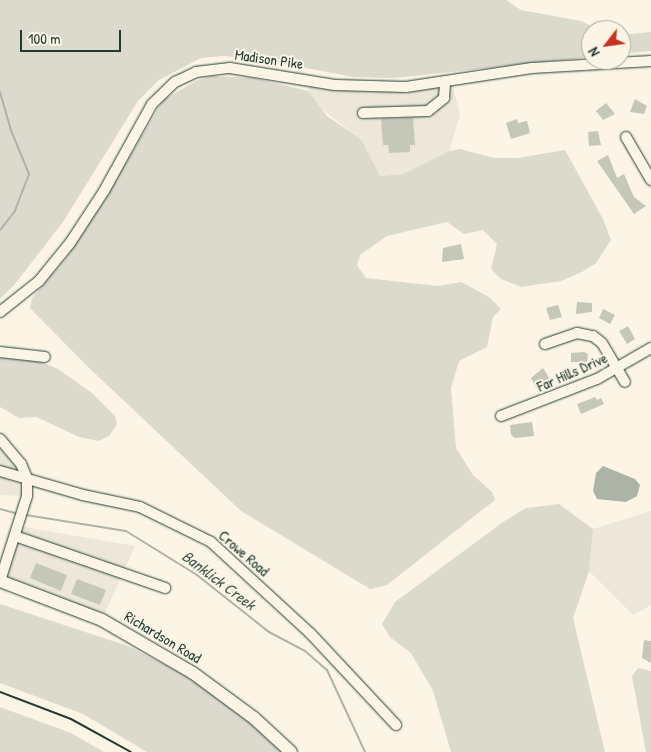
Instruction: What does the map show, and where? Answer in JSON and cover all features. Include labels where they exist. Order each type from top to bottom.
[{"type":"main road","name":"Richardson Road","points":[[0,581],[102,620],[194,673],[254,718],[291,752]]},
{"type":"street","name":"Madison Pike","points":[[0,312],[24,296],[55,263],[104,191],[152,104],[164,91],[189,75],[230,68],[370,87],[446,83],[532,68],[651,61]]},
{"type":"street","points":[[363,113],[428,111],[444,98],[446,83]]},
{"type":"street","points":[[626,138],[651,180]]},
{"type":"street","points":[[545,344],[570,335],[589,334],[602,343],[618,368],[624,382]]},
{"type":"street","name":"Far Hills Drive","points":[[500,416],[618,368],[651,348]]},
{"type":"street","points":[[0,352],[45,357]]},
{"type":"street","name":"Richardson Road","points":[[0,440],[21,464],[27,478],[28,496],[0,581]]},
{"type":"street","name":"Crowe Road","points":[[0,471],[140,507],[216,546],[310,633],[396,725]]},
{"type":"street","points":[[15,536],[164,588]]},
{"type":"shaded area","points":[[0,0],[506,0],[521,10],[581,21],[581,58],[394,78],[353,77],[265,60],[224,56],[201,58],[159,80],[138,101],[63,222],[15,284],[0,299]]},
{"type":"shaded area","points":[[651,32],[651,51],[631,53],[631,34]]},
{"type":"shaded area","points":[[212,76],[254,78],[308,91],[327,116],[361,139],[380,176],[403,174],[449,151],[460,149],[494,158],[518,158],[565,150],[603,219],[611,240],[596,263],[582,272],[561,281],[521,287],[501,279],[491,269],[497,244],[483,230],[464,234],[447,222],[387,236],[360,255],[357,265],[366,278],[438,286],[461,282],[489,297],[501,309],[493,317],[487,347],[459,361],[451,388],[456,448],[473,475],[492,492],[495,500],[387,585],[370,589],[241,511],[88,367],[30,308],[32,298],[66,258],[105,199],[163,100],[196,81]]},
{"type":"shaded area","points":[[310,80],[335,85],[452,82],[460,115],[449,151],[403,174],[379,176],[361,139],[320,108],[308,91]]},
{"type":"shaded area","points":[[0,358],[38,361],[58,369],[92,393],[115,416],[117,424],[109,436],[99,441],[79,437],[36,417],[19,418],[0,407]]},
{"type":"shaded area","points":[[0,439],[12,451],[27,496],[0,495]]},
{"type":"shaded area","points":[[603,466],[635,479],[640,485],[637,496],[626,502],[597,499],[593,491],[596,473]]},
{"type":"shaded area","points":[[559,504],[593,529],[589,571],[573,618],[605,752],[451,752],[433,691],[411,653],[390,637],[382,624],[395,602],[503,522],[526,508]]},
{"type":"shaded area","points":[[651,511],[651,605],[633,615],[589,571],[593,529]]},
{"type":"shaded area","points":[[18,526],[135,546],[102,620],[0,581]]},
{"type":"shaded area","points":[[0,604],[128,646],[187,676],[248,720],[281,752],[147,752],[83,714],[0,683]]},
{"type":"shaded area","points":[[638,668],[651,671],[651,752],[646,752],[632,676]]},
{"type":"shaded area","points":[[0,707],[71,733],[104,752],[0,752]]},
{"type":"building","points":[[635,99],[647,106],[644,114],[630,112]]},
{"type":"building","points":[[606,103],[615,114],[603,120],[596,111]]},
{"type":"building","points":[[413,118],[415,145],[410,145],[410,152],[389,153],[388,145],[383,145],[381,119]]},
{"type":"building","points":[[517,119],[518,123],[527,121],[530,133],[511,139],[506,123]]},
{"type":"building","points":[[598,131],[601,145],[589,146],[588,132]]},
{"type":"building","points":[[608,155],[617,178],[624,174],[634,197],[646,206],[634,214],[597,161]]},
{"type":"building","points":[[461,244],[464,259],[442,262],[443,248]]},
{"type":"building","points":[[577,302],[592,303],[592,312],[576,314]]},
{"type":"building","points":[[558,305],[562,317],[550,320],[546,308]]},
{"type":"building","points":[[603,309],[615,315],[610,324],[599,318]]},
{"type":"building","points":[[628,326],[635,339],[627,344],[619,331]]},
{"type":"building","points":[[584,352],[588,354],[587,362],[571,362],[571,353]]},
{"type":"building","points":[[543,368],[551,381],[536,388],[531,378]]},
{"type":"building","points":[[595,397],[597,400],[601,398],[604,404],[581,414],[577,404]]},
{"type":"building","points":[[532,422],[534,436],[515,438],[511,435],[510,425]]},
{"type":"building","points":[[36,563],[67,575],[61,591],[30,578]]},
{"type":"building","points":[[77,579],[106,590],[100,605],[71,594]]},
{"type":"building","points":[[644,640],[651,641],[651,663],[642,658]]},
{"type":"waterway","points":[[0,92],[10,128],[29,174],[15,211],[0,230]]},
{"type":"waterway","name":"Banklick Creek","points":[[0,509],[19,514]]},
{"type":"waterway","name":"Banklick Creek","points":[[26,515],[126,531],[197,575],[269,632],[305,651],[327,670],[365,752]]},
{"type":"railway","points":[[0,692],[71,719],[131,752]]}]
